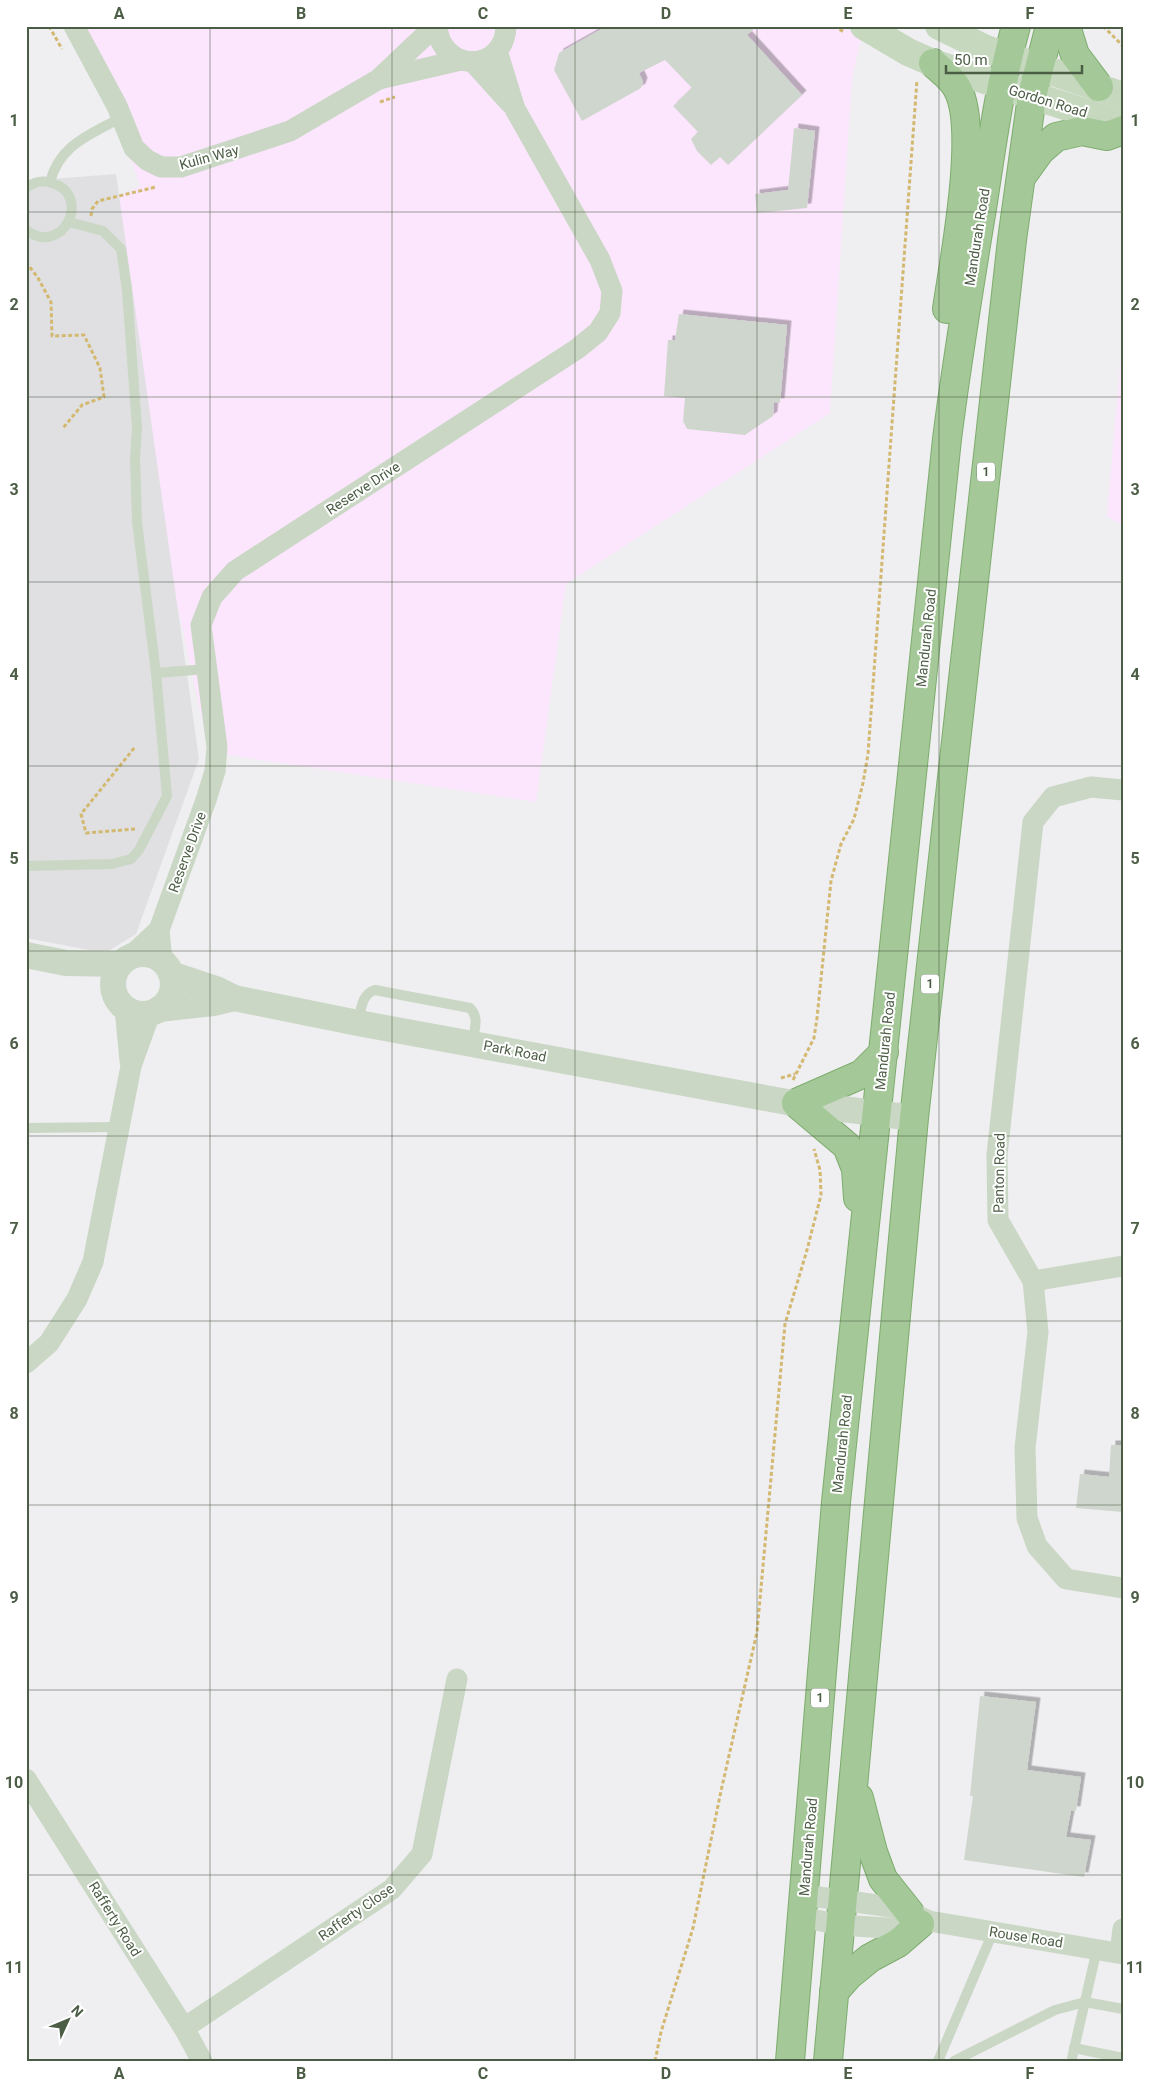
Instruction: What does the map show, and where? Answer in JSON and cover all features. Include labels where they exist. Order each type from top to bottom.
[{"type":"highway","name":"Mandurah Road","points":[[790,2061],[836,1502],[947,439],[1007,56],[1016,26]]},
{"type":"highway","name":"1","points":[[828,2061],[913,1127],[1012,240],[1032,96],[1050,26]]},
{"type":"highway","points":[[1066,26],[1076,54],[1111,92]]},
{"type":"highway","points":[[933,63],[958,89],[963,102],[966,132],[966,166],[946,315],[956,372]]},
{"type":"highway","points":[[1020,178],[1040,151],[1056,137],[1082,131],[1107,136],[1123,130]]},
{"type":"highway","points":[[862,1255],[856,1169],[847,1146],[796,1103],[862,1074],[884,1052]]},
{"type":"highway","points":[[834,1992],[849,1975],[870,1958],[898,1943],[920,1919],[883,1879],[873,1852],[854,1778]]},
{"type":"main road","name":"Gordon Road","points":[[864,26],[908,52],[933,63],[1123,125]]},
{"type":"main road","name":"Gordon Road","points":[[940,26],[978,45],[1111,92]]},
{"type":"street","name":"Kulin Way","points":[[74,26],[122,117],[134,148],[147,160],[161,167],[181,167],[290,131],[379,79],[436,26]]},
{"type":"street","name":"Reserve Drive","points":[[436,26],[438,36],[450,55],[467,61],[516,109]]},
{"type":"street","points":[[496,51],[505,37],[507,27]]},
{"type":"street","name":"Kulin Way","points":[[379,79],[490,57],[496,51]]},
{"type":"street","name":"Reserve Drive","points":[[126,960],[159,930],[203,809],[214,771],[217,747],[202,625],[212,597],[235,571],[577,350],[598,332],[610,313],[612,291],[600,260],[516,109],[496,51]]},
{"type":"street","name":"Panton Road","points":[[1123,790],[1091,787],[1053,797],[1033,822],[997,1155],[998,1220],[1033,1281],[1038,1332],[1025,1448],[1027,1518],[1037,1546],[1066,1579],[1123,1588]]},
{"type":"street","name":"Reserve Drive","points":[[159,930],[166,968]]},
{"type":"street","points":[[26,955],[66,962],[126,960],[148,954],[166,968],[172,983],[171,993],[166,1002],[154,1011],[141,1014],[121,1004],[66,962]]},
{"type":"street","points":[[126,960],[113,981],[121,1004],[131,1066]]},
{"type":"street","name":"Park Road","points":[[166,968],[234,998],[358,1023],[796,1103],[877,1123],[913,1127]]},
{"type":"street","name":"Park Road","points":[[154,1011],[213,1003],[234,998]]},
{"type":"street","points":[[26,1363],[49,1343],[77,1299],[93,1262],[131,1066],[154,1011]]},
{"type":"street","points":[[1033,1281],[1123,1266]]},
{"type":"street","name":"Rafferty Close","points":[[184,2028],[392,1889],[422,1854],[457,1680]]},
{"type":"street","name":"Rafferty Road","points":[[26,1779],[184,2028],[202,2061]]},
{"type":"street","name":"Rouse Road","points":[[803,1906],[842,1913],[899,1908],[920,1919],[1122,1953]]},
{"type":"street","points":[[1122,1953],[1123,1929]]},
{"type":"lane","points":[[50,182],[54,168],[60,158],[75,143],[122,117]]},
{"type":"lane","points":[[26,188],[36,182],[50,182],[62,187],[72,204],[69,222],[63,230],[55,235],[36,236],[26,230]]},
{"type":"lane","points":[[26,866],[124,862],[132,859],[139,850],[168,796],[156,673],[137,522],[135,458],[137,428],[127,290],[121,249],[103,231],[69,222]]},
{"type":"lane","points":[[156,673],[207,669]]},
{"type":"lane","points":[[358,1023],[365,997],[368,993],[375,990],[470,1008],[476,1016],[472,1043]]},
{"type":"lane","points":[[26,1128],[118,1127]]},
{"type":"lane","points":[[938,2061],[993,1932]]},
{"type":"lane","points":[[1097,1949],[1071,2057],[1123,2058]]},
{"type":"lane","points":[[954,2061],[1055,2010],[1085,2002],[1123,2010]]},
{"type":"path","points":[[1103,26],[1123,46]]},
{"type":"path","points":[[26,262],[38,278],[51,302],[52,336],[84,335],[100,368],[104,397],[82,405],[63,428]]},
{"type":"path","points":[[135,747],[81,814],[86,833],[151,828]]},
{"type":"shaded area","points":[[63,26],[864,26],[852,78],[830,413],[566,584],[536,802],[209,752],[149,473],[119,197],[140,186],[110,96]]},
{"type":"shaded area","points":[[116,174],[199,759],[136,934],[105,953],[26,938],[26,181]]},
{"type":"shaded area","points":[[1123,333],[1123,526],[1107,516]]},
{"type":"building","points":[[607,26],[757,26],[747,35],[802,95],[728,165],[720,157],[711,165],[697,151],[691,139],[698,132],[673,106],[692,88],[665,60],[639,73],[643,82],[641,88],[582,121],[554,70],[559,53]]},
{"type":"building","points":[[794,128],[815,131],[807,208],[757,213],[755,194],[788,190]]},
{"type":"building","points":[[679,314],[787,325],[780,403],[774,402],[773,416],[745,435],[687,429],[683,421],[685,398],[664,396],[668,340],[675,340]]},
{"type":"building","points":[[1111,1445],[1123,1445],[1123,1512],[1076,1508],[1080,1474],[1109,1477]]},
{"type":"building","points":[[980,1696],[1036,1702],[1027,1770],[1081,1777],[1076,1811],[1071,1810],[1066,1837],[1091,1840],[1084,1877],[964,1860],[973,1796],[970,1796]]}]
